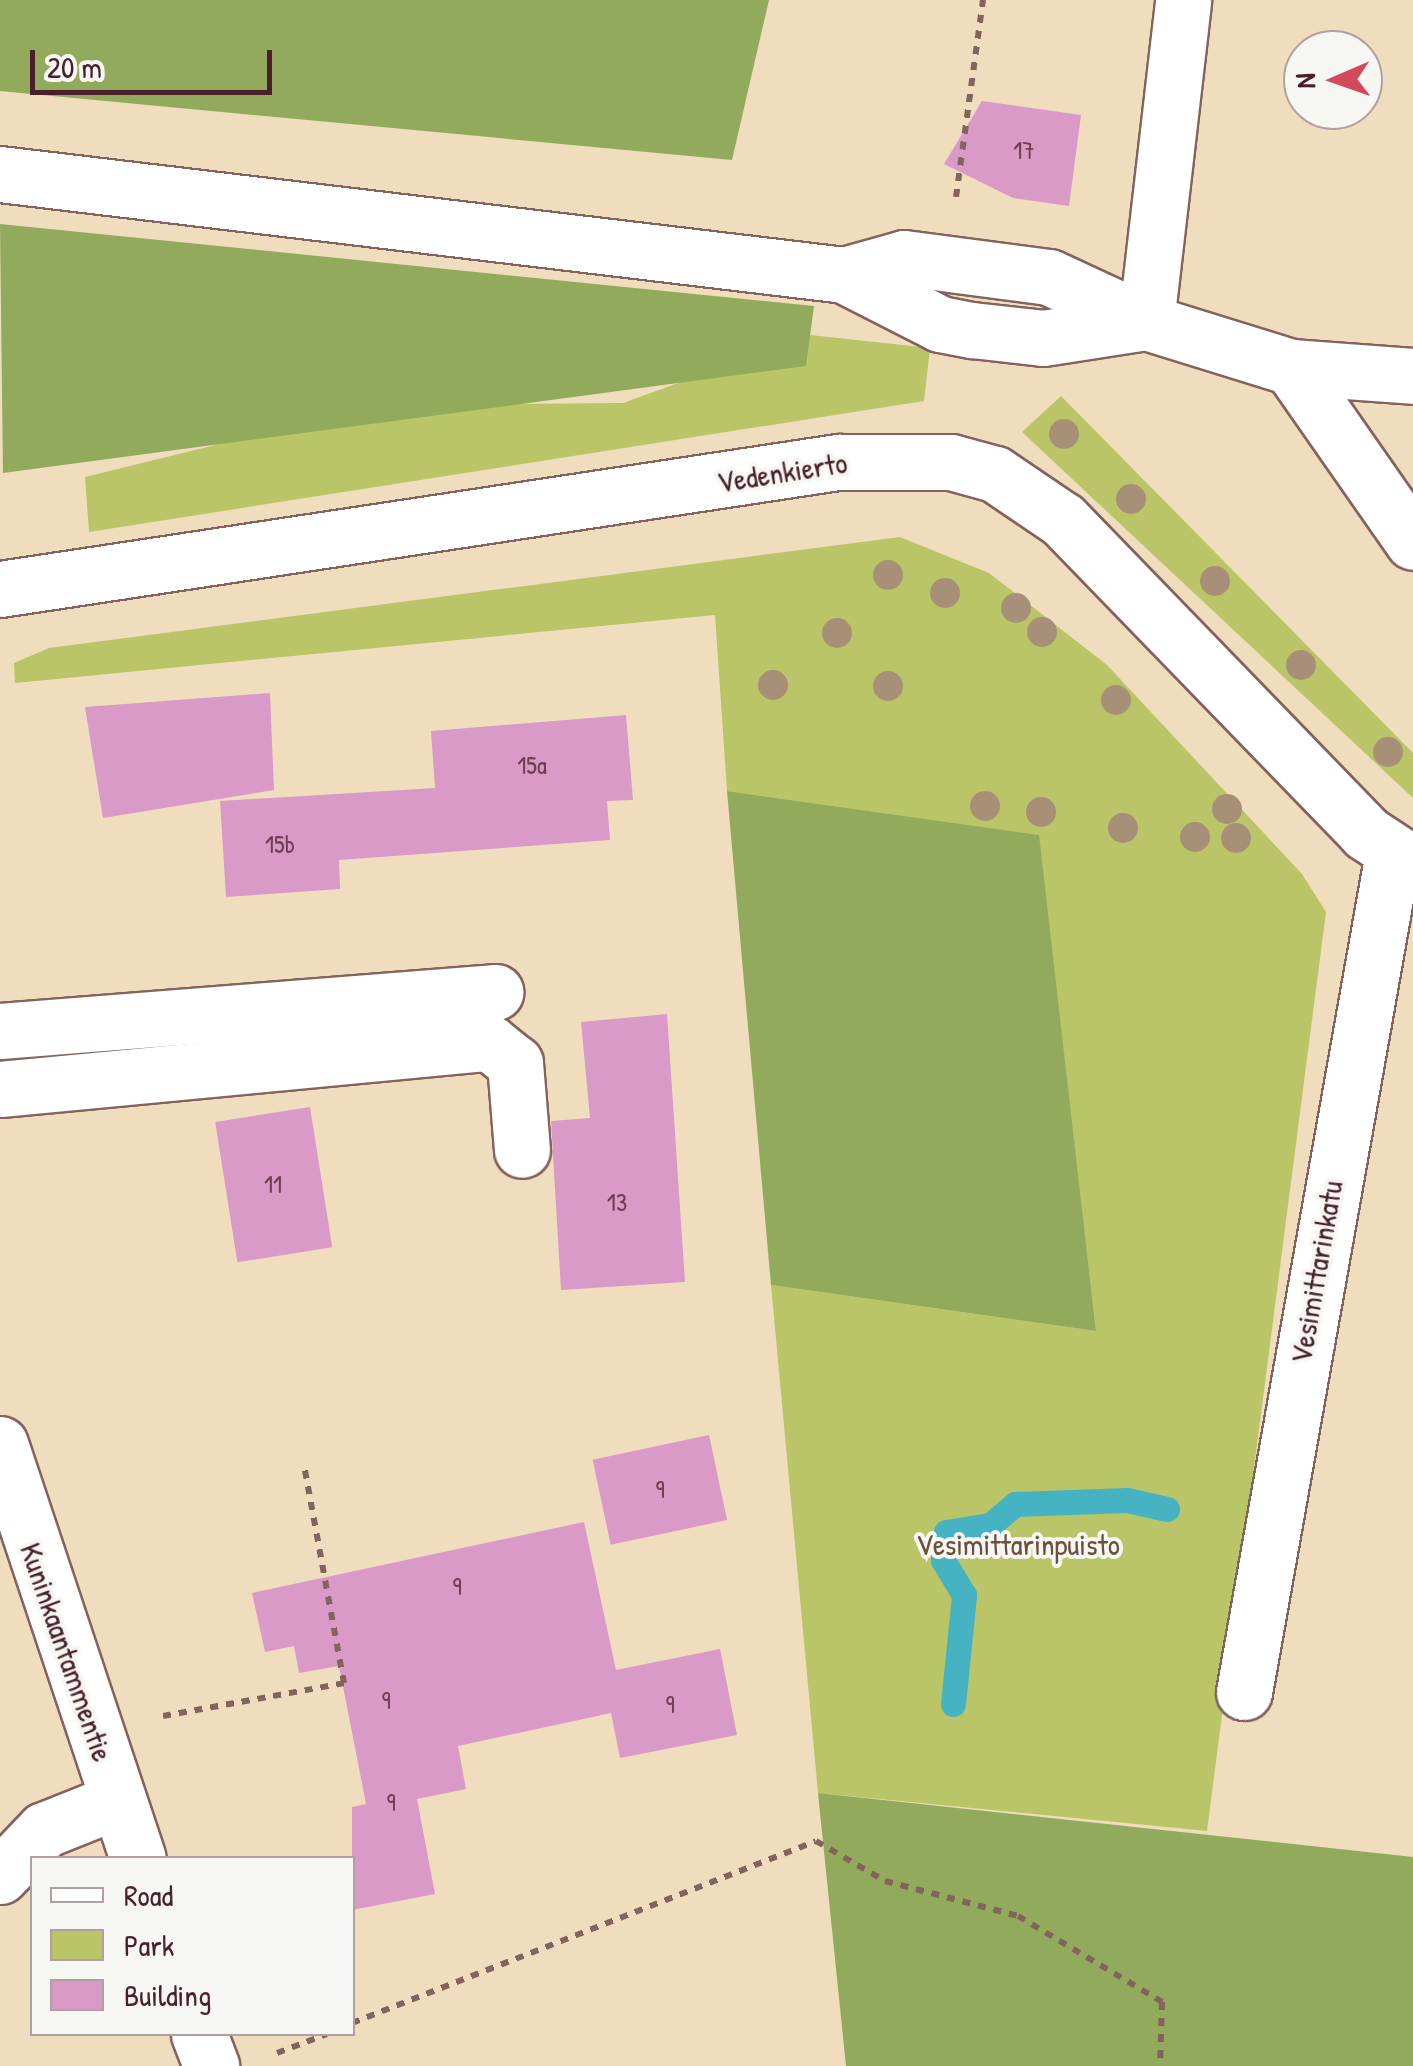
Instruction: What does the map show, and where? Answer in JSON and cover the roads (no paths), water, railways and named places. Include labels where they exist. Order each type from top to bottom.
[{"type":"street","points":[[1146,322],[1183,0]]},
{"type":"street","points":[[0,174],[844,275],[940,324],[972,330],[1043,338],[1146,322],[1291,367],[1413,376]]},
{"type":"street","points":[[1291,367],[1413,542]]},
{"type":"street","name":"Vedenkierto","points":[[0,588],[838,462],[952,462],[995,474],[1063,520],[1403,859]]},
{"type":"street","name":"Vesimittarinkatu","points":[[1244,1692],[1403,859]]},
{"type":"street","points":[[0,1031],[495,992]]},
{"type":"street","points":[[0,1089],[490,1043],[515,1063],[522,1150]]},
{"type":"street","name":"Kuninkaantammentie","points":[[0,1444],[137,1856]]},
{"type":"street","points":[[0,1876],[44,1830],[117,1801]]},
{"type":"street","points":[[201,2036],[235,2063]]},
{"type":"waterway","points":[[953,1704],[964,1595],[943,1560],[946,1532],[990,1525],[1015,1504],[1127,1500],[1167,1509]]},
{"type":"park label","name":"Vesimittarinpuisto","points":[[1018,1544]]}]
